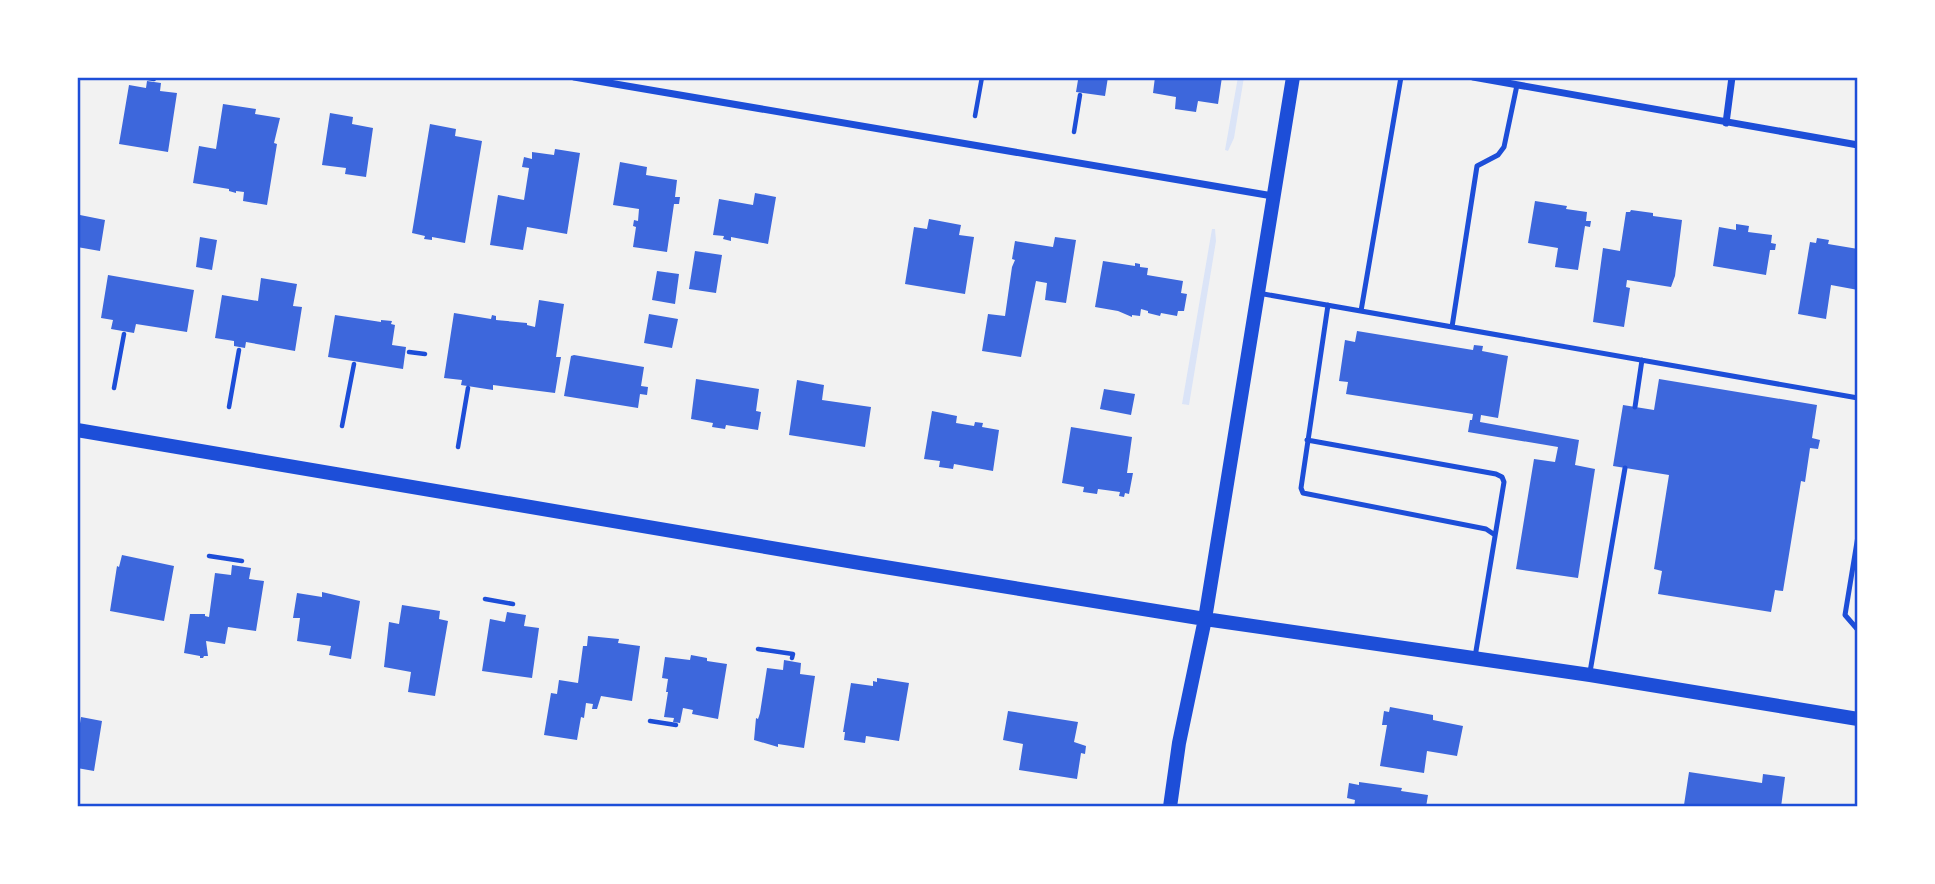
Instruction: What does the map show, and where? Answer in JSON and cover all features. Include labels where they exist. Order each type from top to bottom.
[{"type":"main road","points":[[1170,807],[1179,743],[1205,619],[1293,77]]},
{"type":"main road","points":[[77,430],[777,550],[1858,719]]},
{"type":"street","points":[[574,77],[1274,197]]},
{"type":"street","points":[[1473,77],[1858,145]]},
{"type":"street","points":[[1726,123],[1732,77]]},
{"type":"lane","points":[[1361,312],[1401,77]]},
{"type":"lane","points":[[1452,327],[1477,166],[1499,155],[1504,147],[1517,85]]},
{"type":"lane","points":[[1258,293],[1858,398]]},
{"type":"lane","points":[[1328,305],[1301,488],[1307,495],[1486,529],[1495,535]]},
{"type":"lane","points":[[1635,407],[1642,360]]},
{"type":"lane","points":[[1307,440],[1502,477],[1504,482],[1495,545],[1475,657]]},
{"type":"lane","points":[[1590,675],[1625,468]]},
{"type":"lane","points":[[1858,536],[1844,615],[1858,630]]},
{"type":"path","points":[[142,77],[154,79]]},
{"type":"path","points":[[975,116],[982,77]]},
{"type":"path","points":[[1074,132],[1080,95]]},
{"type":"path","points":[[114,387],[124,334]]},
{"type":"path","points":[[229,407],[239,350]]},
{"type":"path","points":[[409,352],[425,354]]},
{"type":"path","points":[[342,426],[354,364]]},
{"type":"path","points":[[458,447],[468,388]]},
{"type":"path","points":[[209,556],[242,561]]},
{"type":"path","points":[[485,599],[513,604]]},
{"type":"path","points":[[758,649],[793,654],[792,658]]},
{"type":"path","points":[[650,721],[676,725]]},
{"type":"shaded area","points":[[1238,77],[1244,77],[1234,138],[1228,151],[1225,150]]},
{"type":"shaded area","points":[[1212,229],[1215,229],[1216,241],[1189,405],[1182,404]]},
{"type":"building","points":[[1069,77],[1108,77],[1105,96],[1076,92],[1078,80]]},
{"type":"building","points":[[1155,77],[1222,77],[1218,104],[1198,101],[1196,112],[1175,109],[1176,97],[1153,93]]},
{"type":"building","points":[[147,81],[161,83],[160,91],[177,93],[168,152],[119,144],[129,85],[146,88]]},
{"type":"building","points":[[223,104],[256,109],[255,114],[280,118],[274,143],[277,144],[267,205],[243,201],[244,192],[236,193],[229,189],[193,183],[199,146],[216,149]]},
{"type":"building","points":[[330,113],[353,117],[352,124],[373,128],[366,177],[345,174],[346,168],[322,165]]},
{"type":"building","points":[[430,124],[456,129],[455,136],[482,141],[465,243],[432,237],[432,240],[424,239],[425,236],[412,233]]},
{"type":"building","points":[[555,149],[580,153],[567,234],[527,227],[523,250],[490,245],[498,195],[524,200],[529,168],[522,167],[524,157],[532,159],[532,152],[554,155]]},
{"type":"building","points":[[620,162],[647,167],[646,175],[677,180],[675,197],[680,197],[679,204],[674,204],[667,252],[633,247],[636,227],[633,226],[634,220],[638,221],[639,209],[613,205]]},
{"type":"building","points":[[755,193],[776,197],[768,244],[731,237],[731,241],[723,239],[724,236],[713,235],[719,199],[753,205]]},
{"type":"building","points":[[1535,201],[1587,212],[1586,221],[1591,221],[1590,227],[1585,226],[1578,270],[1555,267],[1558,248],[1528,243]]},
{"type":"building","points":[[1631,210],[1682,220],[1675,276],[1671,287],[1627,280],[1626,287],[1630,288],[1624,327],[1593,322],[1603,248],[1620,251],[1626,212]]},
{"type":"building","points":[[80,215],[105,220],[100,251],[77,247]]},
{"type":"building","points":[[929,219],[961,225],[959,235],[974,237],[965,294],[905,284],[914,227],[927,229]]},
{"type":"building","points":[[1736,224],[1749,226],[1748,232],[1772,235],[1771,243],[1776,244],[1775,250],[1770,250],[1766,275],[1713,266],[1719,227],[1736,230]]},
{"type":"building","points":[[200,237],[217,240],[212,270],[196,267]]},
{"type":"building","points":[[1055,237],[1076,240],[1066,303],[1045,300],[1047,283],[1036,281],[1021,357],[982,351],[988,314],[1005,316],[1015,260],[1012,259],[1015,241],[1053,247]]},
{"type":"building","points":[[1817,238],[1829,240],[1828,244],[1858,249],[1858,290],[1831,285],[1826,319],[1798,314],[1810,242],[1816,243]]},
{"type":"building","points":[[695,251],[722,255],[716,293],[689,289]]},
{"type":"building","points":[[1103,261],[1135,266],[1135,263],[1140,264],[1140,267],[1148,268],[1147,275],[1183,281],[1181,293],[1187,294],[1184,311],[1178,311],[1177,316],[1161,313],[1160,316],[1141,309],[1140,316],[1132,317],[1118,311],[1095,307]]},
{"type":"building","points":[[657,271],[679,274],[675,304],[652,300]]},
{"type":"building","points":[[108,275],[194,290],[187,332],[136,324],[134,333],[111,329],[113,320],[101,318]]},
{"type":"building","points":[[261,278],[297,284],[293,306],[302,307],[295,351],[246,342],[245,348],[234,346],[234,341],[215,338],[222,295],[258,301]]},
{"type":"building","points":[[539,300],[564,304],[556,357],[561,357],[555,393],[493,385],[493,390],[461,385],[462,380],[444,378],[454,313],[491,319],[492,315],[496,316],[496,320],[527,323],[535,327]]},
{"type":"building","points":[[649,314],[678,319],[672,348],[644,343]]},
{"type":"building","points":[[335,315],[381,322],[392,321],[391,324],[395,325],[392,345],[406,347],[403,369],[328,357]]},
{"type":"building","points":[[1357,331],[1473,350],[1474,345],[1483,346],[1482,351],[1508,356],[1498,418],[1481,415],[1480,422],[1579,440],[1575,465],[1595,469],[1578,578],[1516,569],[1534,459],[1555,462],[1558,447],[1468,432],[1473,414],[1346,394],[1348,382],[1339,381],[1345,340],[1355,342]]},
{"type":"building","points":[[571,356],[644,367],[641,386],[648,387],[647,395],[640,394],[638,408],[564,396]]},
{"type":"building","points":[[696,379],[759,389],[756,411],[761,412],[758,430],[726,425],[725,429],[712,427],[713,423],[691,419]]},
{"type":"building","points":[[1659,379],[1817,405],[1812,438],[1820,440],[1818,449],[1810,448],[1805,482],[1801,481],[1783,591],[1775,590],[1771,612],[1658,594],[1662,571],[1654,569],[1669,475],[1613,466],[1623,405],[1654,410]]},
{"type":"building","points":[[797,380],[824,385],[822,400],[871,407],[865,447],[789,435]]},
{"type":"building","points":[[1104,389],[1135,394],[1131,415],[1100,409]]},
{"type":"building","points":[[932,411],[957,416],[956,423],[974,426],[975,422],[983,423],[982,427],[999,430],[993,471],[954,464],[953,469],[939,467],[940,461],[924,459]]},
{"type":"building","points":[[1071,427],[1132,437],[1127,473],[1133,473],[1129,494],[1125,493],[1124,497],[1119,496],[1120,492],[1098,489],[1097,494],[1083,492],[1084,487],[1062,483]]},
{"type":"building","points":[[122,555],[174,566],[164,621],[110,611],[117,566],[119,567]]},
{"type":"building","points":[[232,565],[251,568],[249,579],[264,581],[256,631],[228,627],[225,644],[206,641],[208,656],[200,658],[184,653],[190,614],[205,614],[209,617],[215,573],[231,575]]},
{"type":"building","points":[[322,592],[360,601],[351,659],[329,655],[331,646],[297,641],[300,618],[293,618],[297,593],[322,597]]},
{"type":"building","points":[[402,605],[440,611],[439,619],[448,621],[435,696],[408,692],[411,672],[384,667],[389,622],[399,624]]},
{"type":"building","points":[[507,612],[526,615],[524,626],[539,628],[532,678],[482,671],[490,619],[505,622]]},
{"type":"building","points":[[588,636],[619,639],[618,643],[640,646],[632,701],[601,696],[597,709],[592,709],[593,704],[586,703],[577,740],[544,735],[551,693],[557,694],[559,680],[578,683],[583,646],[587,646]]},
{"type":"building","points":[[691,655],[727,664],[718,719],[692,714],[693,710],[683,708],[680,723],[673,722],[674,718],[664,717],[668,692],[668,679],[662,678],[665,657],[690,660]]},
{"type":"building","points":[[784,660],[801,663],[800,674],[815,676],[804,748],[778,744],[778,747],[754,740],[767,668],[783,670]]},
{"type":"building","points":[[877,678],[909,683],[899,741],[866,736],[865,743],[844,740],[851,683],[873,686],[873,681],[877,682]]},
{"type":"building","points":[[1390,707],[1433,715],[1433,720],[1463,726],[1457,756],[1427,751],[1424,773],[1380,766],[1387,725],[1382,725],[1384,711],[1389,712]]},
{"type":"building","points":[[1008,711],[1078,722],[1074,742],[1086,746],[1085,754],[1081,753],[1077,779],[1019,770],[1023,744],[1003,740]]},
{"type":"building","points":[[81,717],[102,721],[94,771],[77,768]]},
{"type":"building","points":[[1689,772],[1762,783],[1763,774],[1785,777],[1781,807],[1684,805]]},
{"type":"building","points":[[1359,782],[1428,795],[1426,807],[1354,807],[1355,800],[1347,798],[1349,783],[1359,785]]}]
